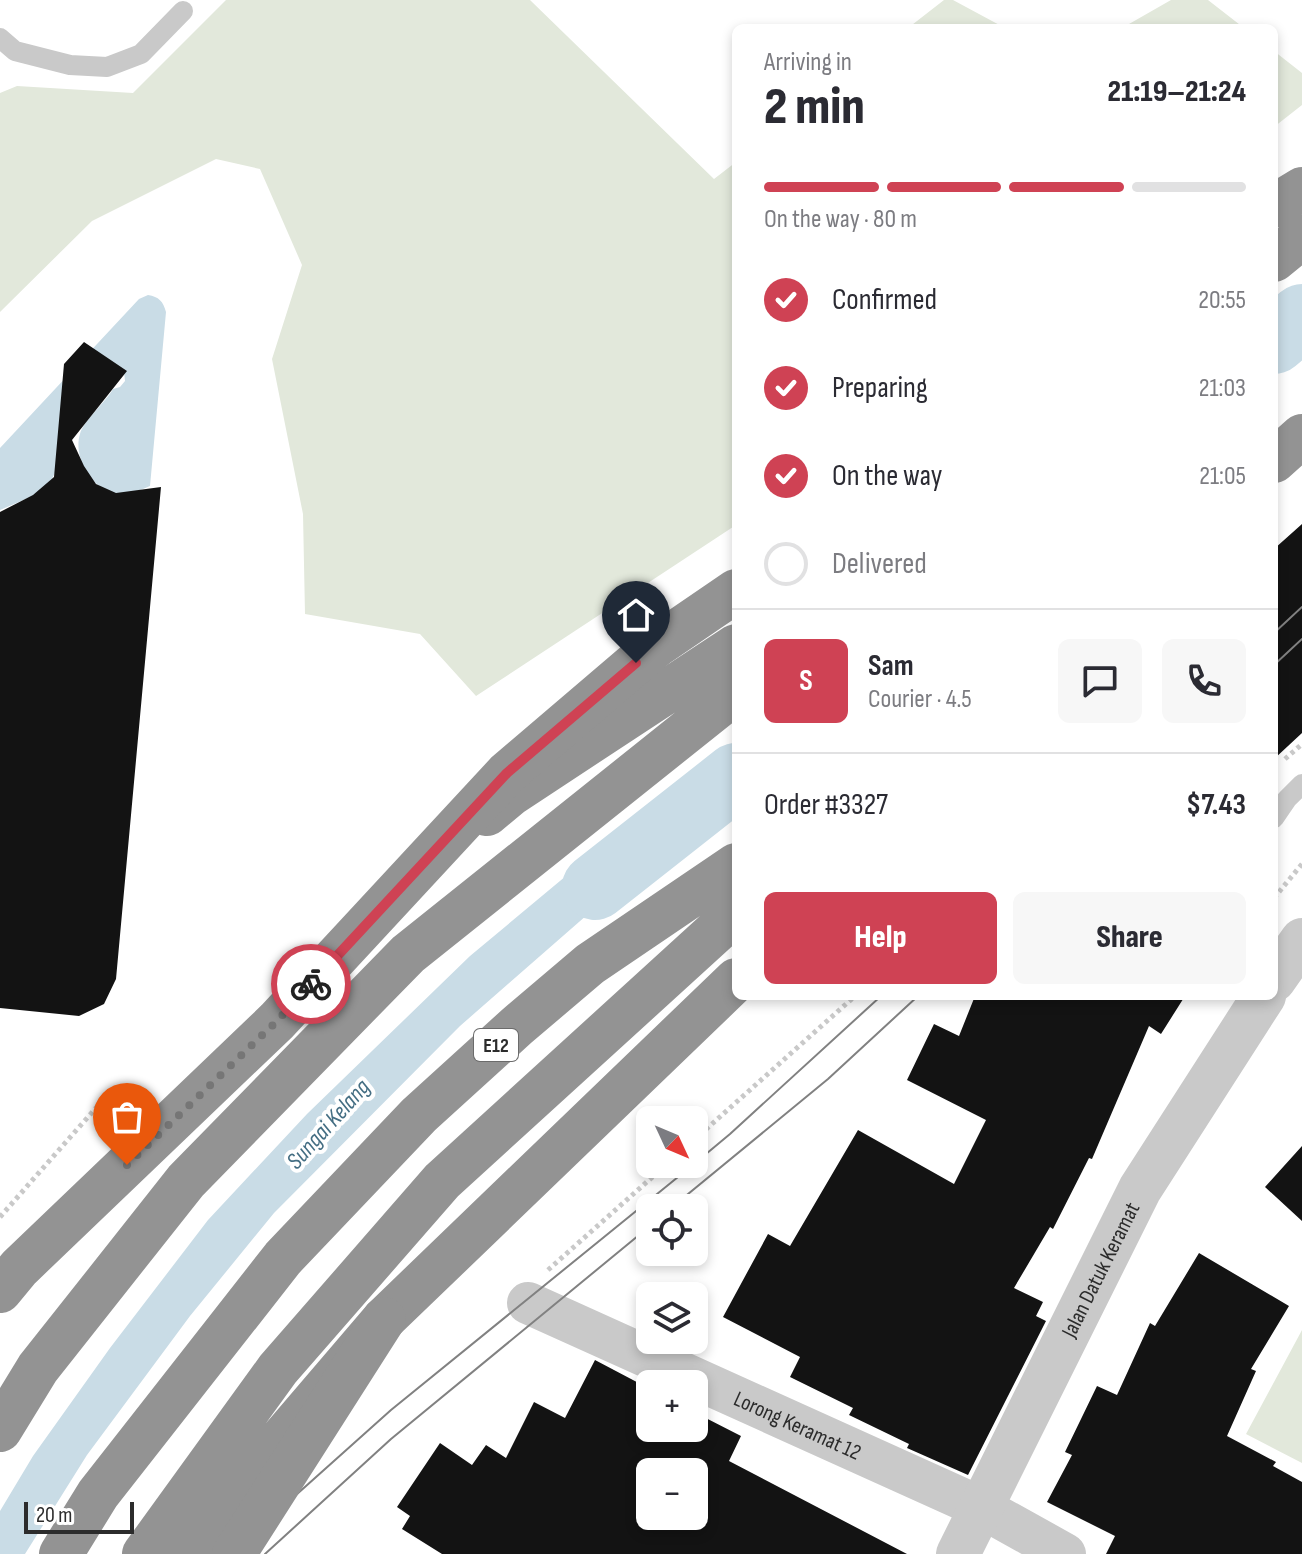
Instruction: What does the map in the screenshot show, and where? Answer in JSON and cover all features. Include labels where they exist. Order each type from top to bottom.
[{"type":"highway","points":[[1278,204],[1302,189]]},
{"type":"highway","points":[[1278,257],[1302,237]]},
{"type":"highway","points":[[1278,457],[1302,436]]},
{"type":"highway","points":[[0,1291],[19,1268],[277,1021],[507,773],[657,645],[732,594]]},
{"type":"highway","points":[[0,1307],[44,1251],[214,1064],[349,932],[511,794],[732,649]]},
{"type":"highway","points":[[0,1430],[38,1368],[186,1181],[408,954],[732,695]]},
{"type":"highway","name":"E12","points":[[61,1554],[98,1494],[283,1258],[419,1115],[590,964],[732,868]]},
{"type":"highway","points":[[144,1554],[278,1369],[442,1181],[732,917]]},
{"type":"highway","points":[[183,1554],[384,1319],[732,984]]},
{"type":"highway","points":[[234,1554],[384,1319]]},
{"type":"street","name":"Jalan Datuk Keramat","points":[[958,1554],[1140,1189],[1262,1000]]},
{"type":"street","name":"Lorong Keramat 12","points":[[528,1303],[982,1508],[1065,1554]]},
{"type":"lane","points":[[0,38],[15,51],[70,65],[107,67],[141,54],[183,11]]},
{"type":"lane","points":[[1278,812],[1302,784]]},
{"type":"path","points":[[1278,893],[1302,864]]},
{"type":"path","points":[[708,1127],[851,1000]]},
{"type":"path","points":[[0,1217],[110,1092]]},
{"type":"path","points":[[528,1303],[542,1275],[651,1178]]},
{"type":"shaded area","points":[[226,0],[530,0],[714,179],[732,165],[732,528],[476,696],[420,634],[305,614],[303,514],[272,359],[302,265],[260,169],[216,159],[92,221],[0,312],[0,93],[17,86],[133,93]]},
{"type":"shaded area","points":[[944,0],[953,0],[998,24],[913,24]]},
{"type":"shaded area","points":[[1171,0],[1208,0],[1239,24],[1129,24]]},
{"type":"shaded area","points":[[1278,54],[1302,73],[1302,105],[1278,124]]},
{"type":"shaded area","points":[[1302,1330],[1302,1463],[1246,1434]]},
{"type":"water","points":[[148,295],[160,300],[166,312],[150,486],[123,493],[105,490],[91,478],[81,461],[78,443],[82,429],[113,389],[125,381],[124,371],[83,414],[51,481],[33,496],[0,510],[0,448],[139,299]]},
{"type":"water","points":[[644,811],[681,847],[603,901],[460,1026],[274,1213],[190,1316],[87,1455],[25,1554],[0,1554],[0,1511],[33,1456],[110,1348],[208,1220],[307,1114],[470,956]]},
{"type":"building","points":[[84,342],[127,371],[72,440],[84,466],[96,484],[116,493],[161,487],[116,979],[104,1004],[79,1016],[0,1008],[0,512],[33,495],[54,477],[64,364]]},
{"type":"building","points":[[1302,524],[1302,733],[1278,755],[1278,545]]},
{"type":"building","points":[[973,1000],[1182,1000],[1161,1034],[1149,1026],[1092,1159],[1089,1158],[1053,1229],[1050,1227],[1014,1288],[1043,1302],[1036,1316],[1046,1321],[968,1475],[907,1448],[909,1444],[849,1415],[853,1408],[790,1377],[800,1357],[723,1317],[768,1234],[790,1246],[858,1130],[954,1184],[986,1120],[907,1080],[934,1024],[959,1036]]},
{"type":"building","points":[[1302,1146],[1302,1221],[1265,1187]]},
{"type":"building","points":[[1199,1253],[1289,1306],[1251,1369],[1256,1371],[1227,1436],[1276,1462],[1273,1466],[1302,1482],[1302,1554],[1106,1554],[1115,1536],[1047,1502],[1072,1455],[1065,1452],[1097,1386],[1117,1395],[1150,1323],[1155,1326]]},
{"type":"building","points":[[595,1360],[636,1382],[636,1442],[708,1442],[708,1419],[741,1436],[729,1461],[907,1554],[442,1554],[402,1529],[410,1516],[397,1507],[440,1443],[472,1465],[486,1445],[506,1458],[534,1402],[565,1418]]},
{"type":"waterway","name":"Sungai Kelang","points":[[1278,338],[1302,317]]},
{"type":"waterway","name":"Sungai Kelang","points":[[595,887],[732,779]]},
{"type":"tram line","points":[[1278,629],[1302,607]]},
{"type":"tram line","points":[[1278,661],[1302,639]]},
{"type":"tram line","points":[[708,1152],[877,1000]]},
{"type":"tram line","points":[[688,1194],[828,1079],[914,1000]]},
{"type":"tram line","points":[[230,1554],[391,1410],[677,1178]]},
{"type":"tram line","points":[[265,1554],[391,1439],[636,1238]]},
{"type":"way so far","points":[[127,1165],[277,1021],[311,984]]},
{"type":"route","points":[[311,984],[507,773],[636,663]]}]
